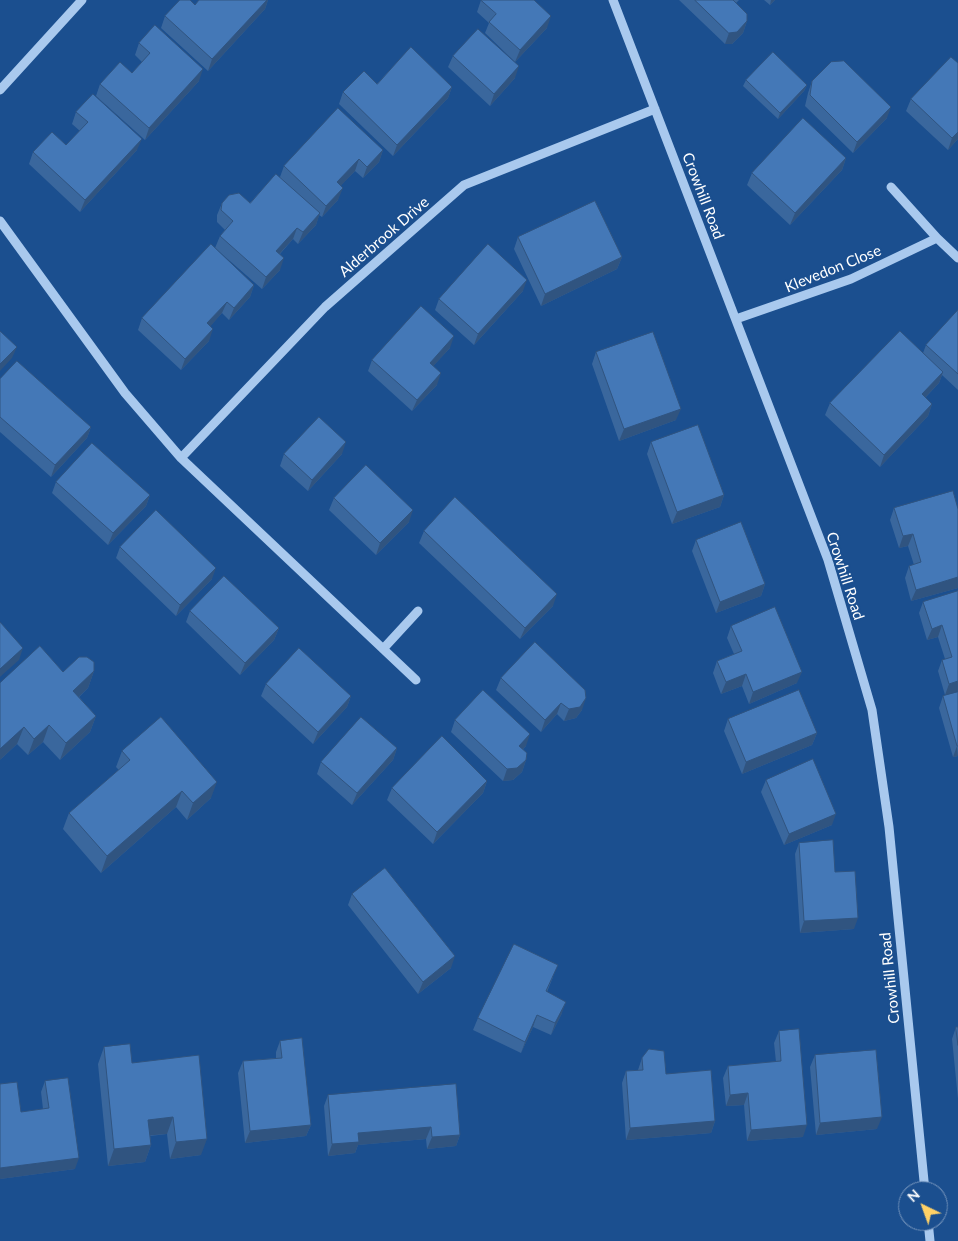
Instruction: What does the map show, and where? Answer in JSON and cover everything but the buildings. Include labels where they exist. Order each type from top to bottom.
[{"type":"street","points":[[0,90],[82,0]]},
{"type":"street","name":"Crowhill Road","points":[[614,0],[828,560],[872,710],[888,827],[924,1181]]},
{"type":"street","name":"Alderbrook Drive","points":[[181,458],[325,307],[464,185],[655,109]]},
{"type":"street","points":[[891,187],[958,258]]},
{"type":"street","points":[[0,221],[125,393],[181,458],[416,680]]},
{"type":"street","name":"Klevedon Close","points":[[736,319],[851,279],[938,238]]},
{"type":"street","points":[[383,649],[418,611]]}]
